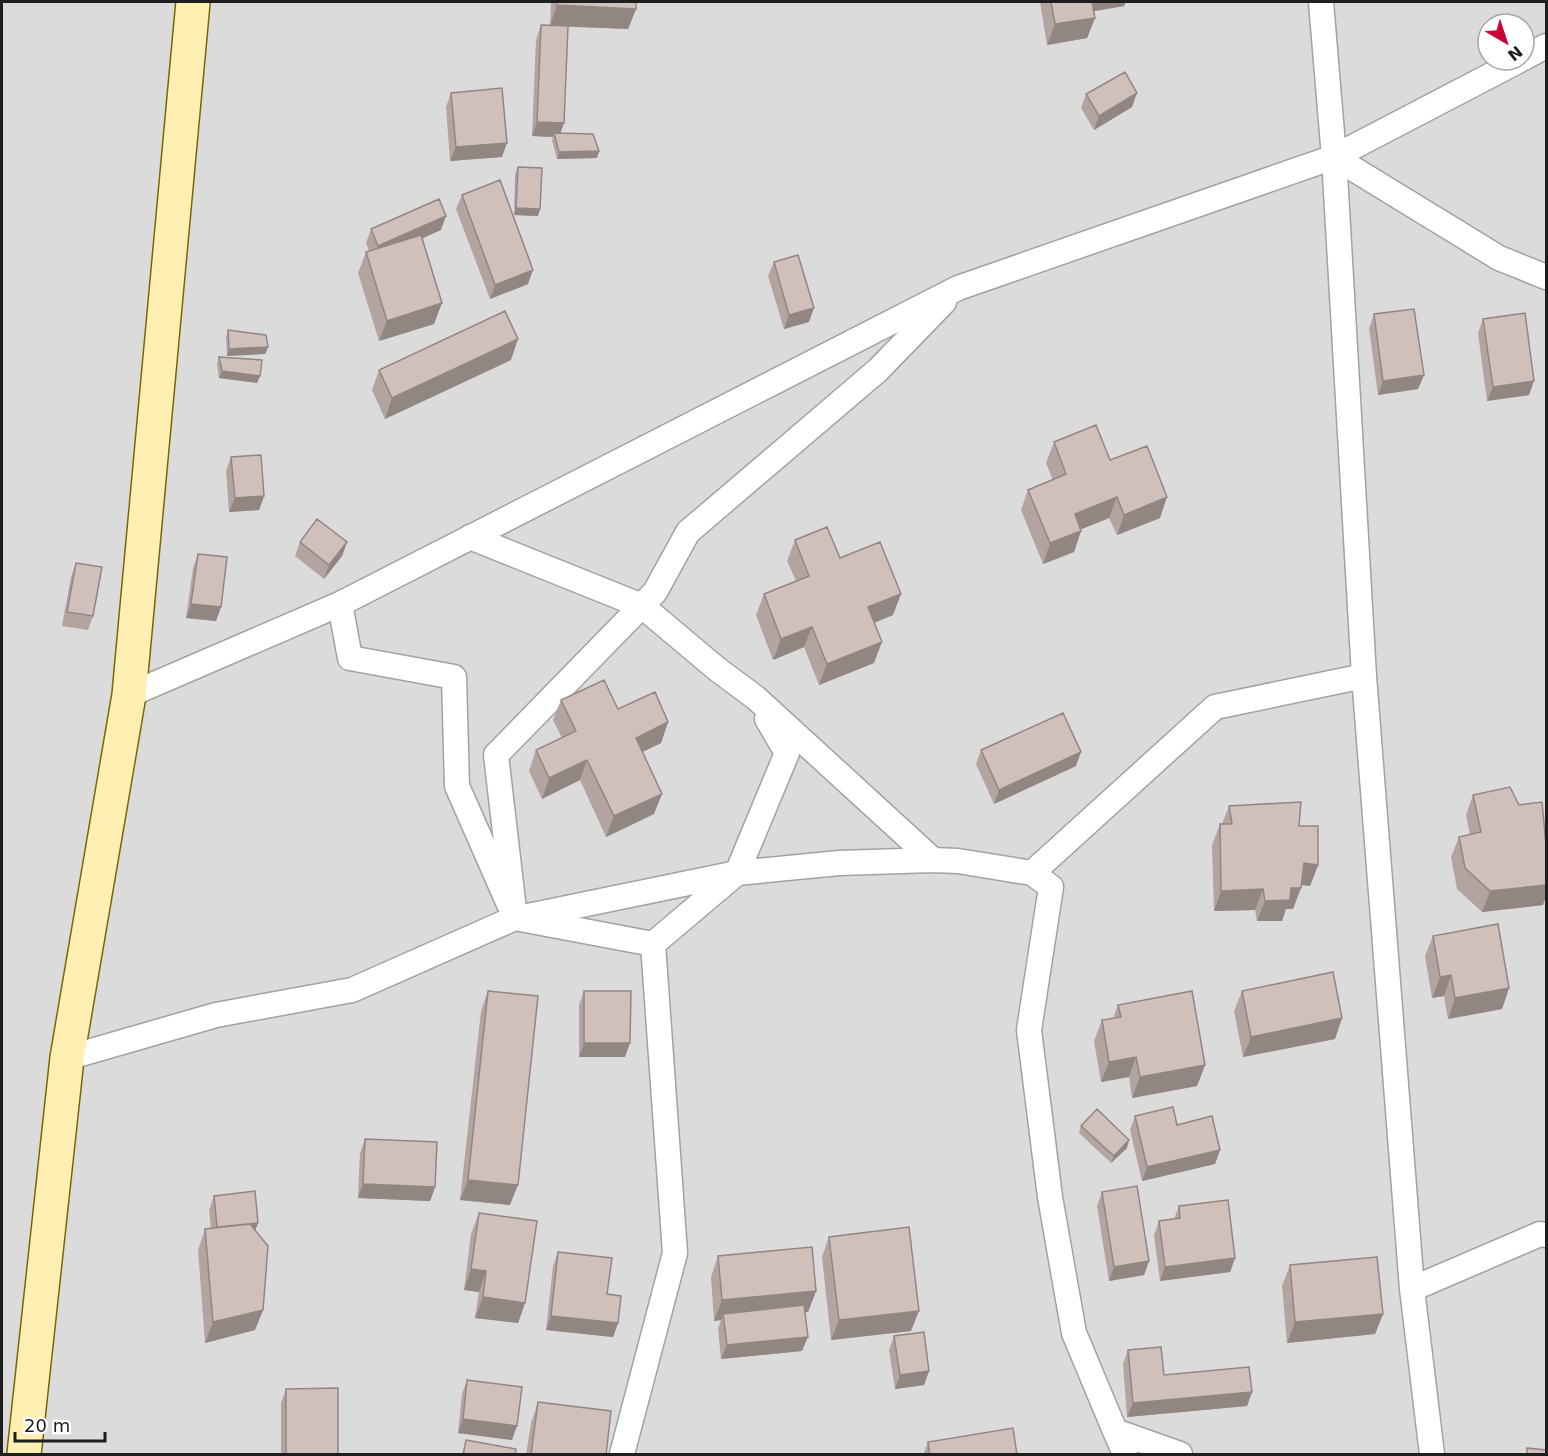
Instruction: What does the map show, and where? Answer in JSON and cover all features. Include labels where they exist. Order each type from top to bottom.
[{"type":"street","points":[[24,1455],[67,1058],[129,695],[193,2]]},
{"type":"street","points":[[1321,2],[1334,157],[1364,676],[1412,1289],[1432,1455]]},
{"type":"street","points":[[129,695],[340,604],[958,288],[1334,157],[1497,72]]},
{"type":"street","points":[[1334,157],[1499,258],[1546,277]]},
{"type":"street","points":[[515,918],[496,755],[655,592],[688,532],[878,370],[958,288]]},
{"type":"street","points":[[470,537],[642,606],[717,669],[756,698],[933,860]]},
{"type":"street","points":[[340,604],[350,657],[454,676],[457,786],[515,918]]},
{"type":"street","points":[[1032,873],[1215,707],[1364,676]]},
{"type":"street","points":[[653,944],[737,873],[787,753],[756,698]]},
{"type":"street","points":[[67,1058],[216,1015],[352,990],[515,918],[737,873],[839,862],[933,860],[958,861],[1032,873],[1051,887],[1029,1030],[1050,1197],[1074,1333],[1125,1455]]},
{"type":"street","points":[[515,918],[653,944]]},
{"type":"street","points":[[622,1455],[675,1253],[653,944]]},
{"type":"street","points":[[1412,1289],[1540,1234],[1546,1235]]},
{"type":"street","points":[[1115,1431],[1180,1455]]},
{"type":"shaded area","points":[[2,2],[1546,2],[1546,1454],[2,1454]]},
{"type":"building","points":[[557,2],[636,2],[636,9],[557,5]]},
{"type":"building","points":[[1051,2],[1092,2],[1095,18],[1055,24]]},
{"type":"building","points":[[541,25],[568,26],[564,123],[537,122]]},
{"type":"building","points":[[1125,72],[1137,93],[1099,116],[1086,94]]},
{"type":"building","points":[[502,88],[507,143],[456,147],[451,93]]},
{"type":"building","points":[[554,133],[593,134],[599,151],[559,152]]},
{"type":"building","points":[[518,167],[542,168],[540,209],[516,208]]},
{"type":"building","points":[[500,180],[533,270],[495,285],[462,195]]},
{"type":"building","points":[[439,199],[446,216],[378,246],[371,229]]},
{"type":"building","points":[[421,235],[442,303],[387,321],[366,252]]},
{"type":"building","points":[[798,255],[814,308],[789,315],[774,262]]},
{"type":"building","points":[[1414,309],[1424,375],[1383,381],[1374,314]]},
{"type":"building","points":[[505,311],[518,339],[392,398],[379,370]]},
{"type":"building","points":[[1525,313],[1534,381],[1493,387],[1483,319]]},
{"type":"building","points":[[228,330],[266,335],[268,347],[229,349]]},
{"type":"building","points":[[219,357],[262,360],[260,376],[222,371]]},
{"type":"building","points":[[1096,425],[1110,460],[1147,446],[1167,497],[1124,515],[1117,497],[1075,514],[1081,531],[1050,543],[1028,490],[1066,474],[1054,442]]},
{"type":"building","points":[[261,455],[264,496],[235,498],[231,457]]},
{"type":"building","points":[[317,519],[347,542],[329,565],[300,542]]},
{"type":"building","points":[[827,527],[840,558],[880,542],[901,594],[868,607],[882,642],[827,664],[812,627],[781,639],[764,594],[809,576],[795,540]]},
{"type":"building","points":[[198,554],[227,557],[221,607],[191,604]]},
{"type":"building","points":[[76,563],[102,567],[93,616],[67,612]]},
{"type":"building","points":[[604,680],[618,709],[655,692],[668,722],[636,738],[662,794],[614,816],[587,760],[549,778],[536,750],[576,731],[561,700]]},
{"type":"building","points":[[1063,713],[1081,752],[999,790],[981,750]]},
{"type":"building","points":[[1510,787],[1519,805],[1542,802],[1546,845],[1546,885],[1490,891],[1465,868],[1459,837],[1481,832],[1473,795]]},
{"type":"building","points":[[1301,802],[1299,826],[1318,826],[1318,865],[1304,863],[1301,888],[1291,888],[1290,900],[1265,901],[1263,889],[1221,891],[1220,824],[1232,824],[1229,806]]},
{"type":"building","points":[[1498,924],[1509,988],[1455,998],[1451,975],[1440,977],[1433,936]]},
{"type":"building","points":[[1333,972],[1342,1018],[1251,1037],[1242,991]]},
{"type":"building","points":[[488,991],[538,996],[518,1185],[468,1180]]},
{"type":"building","points":[[584,991],[631,991],[630,1043],[584,1043]]},
{"type":"building","points":[[1192,991],[1205,1065],[1140,1077],[1136,1057],[1109,1062],[1102,1020],[1121,1017],[1118,1005]]},
{"type":"building","points":[[1173,1107],[1177,1125],[1212,1116],[1220,1150],[1147,1167],[1135,1116]]},
{"type":"building","points":[[1097,1109],[1129,1140],[1114,1156],[1081,1126]]},
{"type":"building","points":[[365,1139],[437,1142],[435,1187],[363,1184]]},
{"type":"building","points":[[1137,1186],[1149,1261],[1114,1267],[1102,1192]]},
{"type":"building","points":[[255,1191],[258,1223],[217,1227],[214,1196]]},
{"type":"building","points":[[1228,1200],[1235,1258],[1165,1267],[1159,1221],[1180,1218],[1179,1206]]},
{"type":"building","points":[[479,1213],[537,1221],[525,1303],[483,1297],[486,1271],[471,1269]]},
{"type":"building","points":[[250,1224],[268,1246],[263,1310],[213,1322],[205,1229]]},
{"type":"building","points":[[909,1227],[919,1311],[839,1320],[829,1237]]},
{"type":"building","points":[[812,1247],[816,1291],[722,1300],[718,1256]]},
{"type":"building","points":[[558,1252],[612,1258],[607,1294],[621,1296],[618,1323],[551,1316]]},
{"type":"building","points":[[1377,1257],[1383,1314],[1295,1322],[1290,1265]]},
{"type":"building","points":[[804,1305],[808,1337],[727,1345],[723,1314]]},
{"type":"building","points":[[924,1332],[929,1371],[900,1375],[894,1336]]},
{"type":"building","points":[[1161,1347],[1164,1375],[1249,1367],[1252,1392],[1133,1403],[1128,1350]]},
{"type":"building","points":[[467,1380],[522,1387],[517,1426],[463,1419]]},
{"type":"building","points":[[338,1388],[338,1455],[286,1455],[286,1389]]},
{"type":"building","points":[[538,1402],[611,1411],[606,1455],[531,1455]]},
{"type":"building","points":[[1013,1428],[1017,1455],[930,1455],[928,1442]]},
{"type":"building","points":[[466,1440],[516,1449],[515,1455],[463,1455]]},
{"type":"building","points":[[1527,1448],[1546,1450],[1546,1455],[1527,1455]]}]
